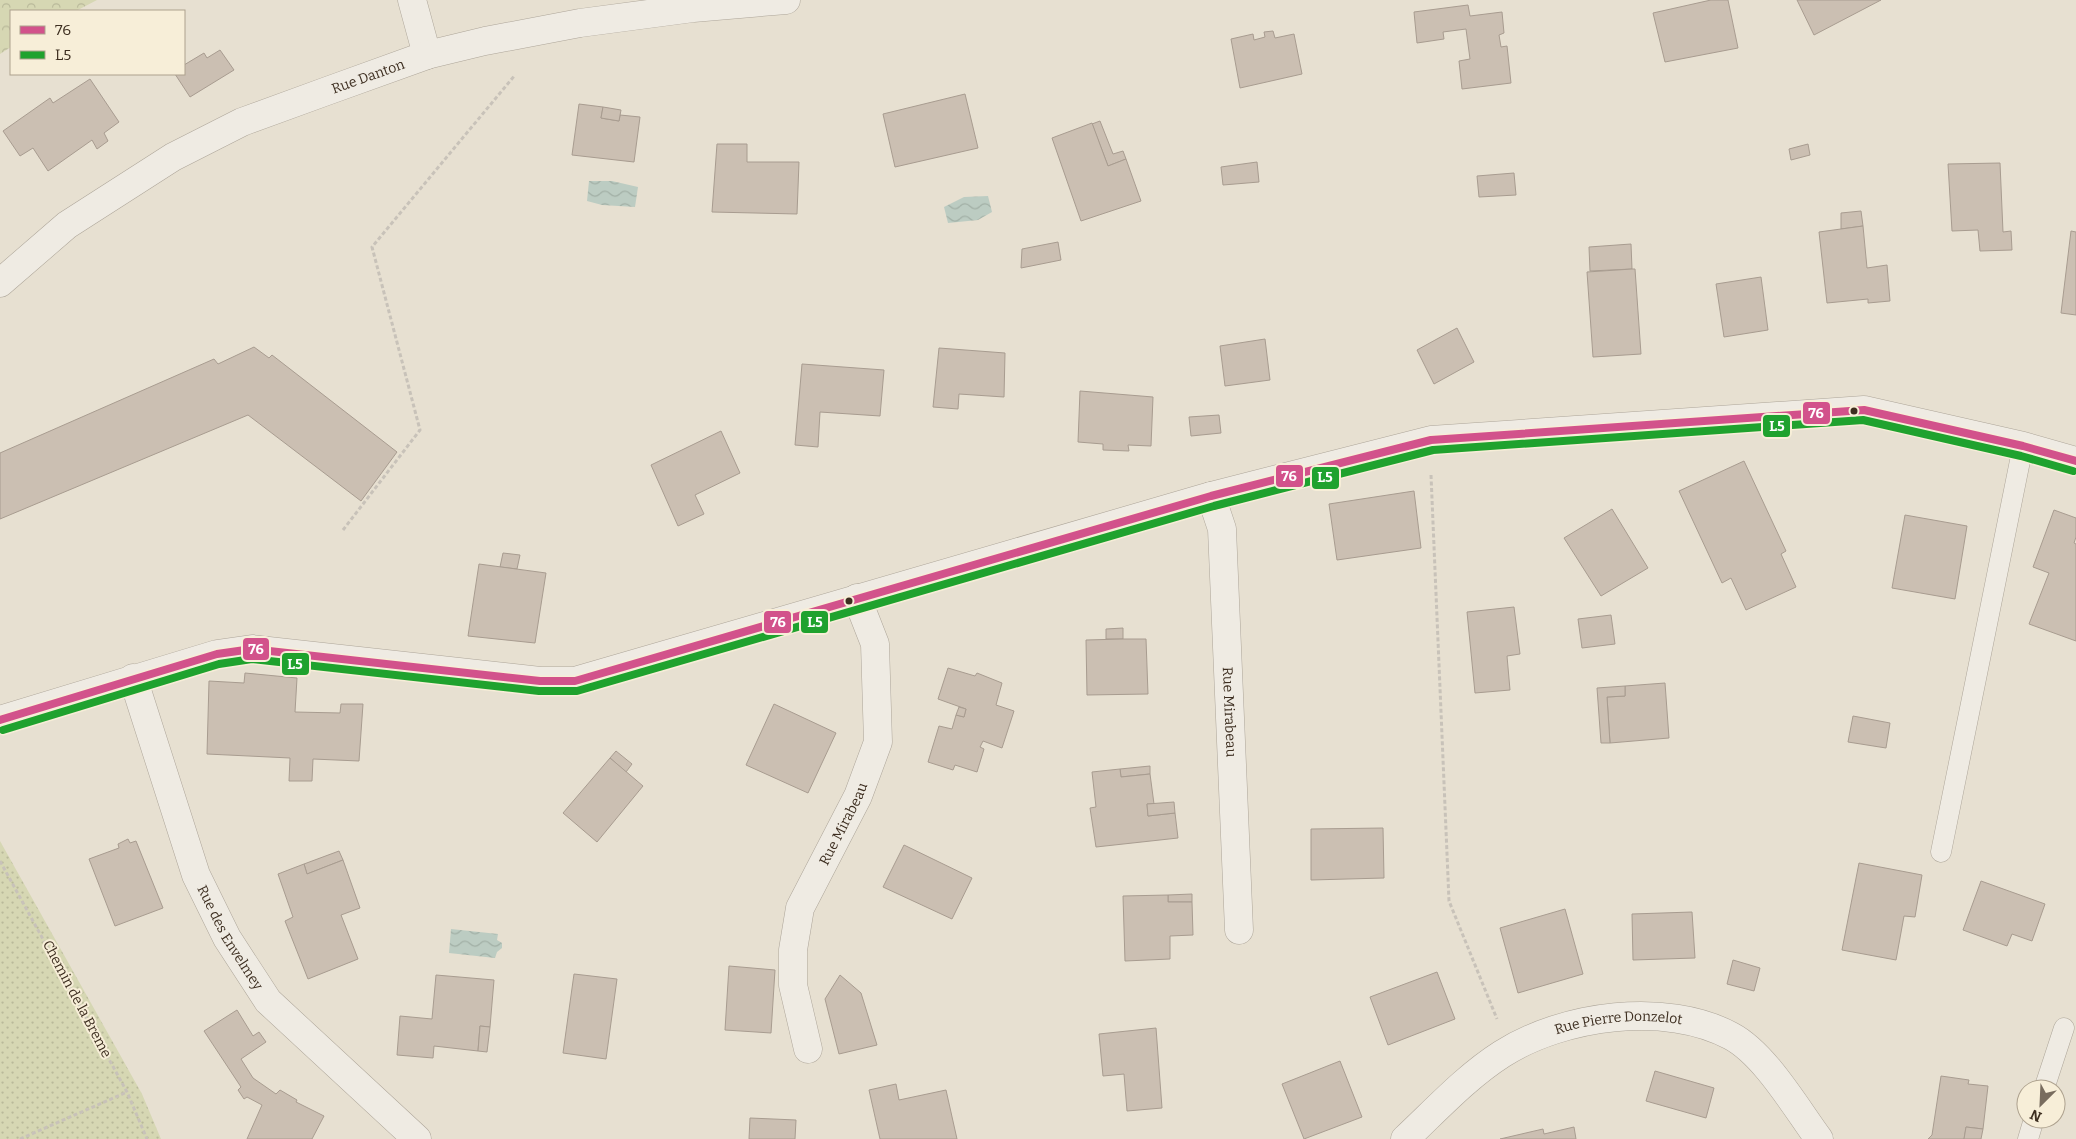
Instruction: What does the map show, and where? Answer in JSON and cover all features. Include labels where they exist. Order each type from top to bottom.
[{"type":"street","points":[[412,0],[427,55]]},
{"type":"street","name":"Rue Danton","points":[[0,283],[67,225],[173,157],[242,122],[427,55],[485,41],[580,23],[693,8],[786,0]]},
{"type":"street","points":[[0,720],[217,654],[252,648],[540,681],[575,681],[1211,496],[1431,440],[1864,410],[2023,446],[2076,461]]},
{"type":"street","name":"Rue Mirabeau","points":[[1211,496],[1222,530],[1239,930]]},
{"type":"street","name":"Rue Mirabeau","points":[[808,1049],[793,985],[793,950],[800,908],[858,796],[878,742],[875,644],[857,598]]},
{"type":"street","name":"Rue des Envelmey","points":[[133,678],[196,875],[226,938],[268,1001],[417,1139]]},
{"type":"street","name":"Rue Pierre Donzelot","points":[[1405,1139],[1456,1090],[1501,1054],[1538,1035],[1588,1021],[1632,1016],[1688,1021],[1731,1036],[1763,1062],[1819,1139]]},
{"type":"lane","points":[[1941,852],[2023,446]]},
{"type":"lane","points":[[2047,1079],[2064,1028]]},
{"type":"path","points":[[343,530],[420,430],[372,247],[515,75]]},
{"type":"path","points":[[1431,440],[1449,901],[1500,1027],[1513,1048]]},
{"type":"path","name":"Chemin de la Breme","points":[[0,861],[127,1092],[147,1139]]},
{"type":"path","points":[[20,1139],[127,1092]]},
{"type":"green space","points":[[0,0],[97,0],[78,10],[10,10],[10,48],[0,54]]},
{"type":"green space","points":[[0,841],[142,1094],[161,1139],[0,1139]]},
{"type":"water","points":[[589,181],[612,181],[638,187],[635,207],[602,205],[587,201]]},
{"type":"water","points":[[988,196],[992,212],[978,220],[948,223],[944,207],[964,197]]},
{"type":"water","points":[[451,929],[498,934],[497,940],[502,943],[502,948],[497,952],[495,958],[449,953]]},
{"type":"building","points":[[1711,0],[1728,0],[1738,48],[1665,62],[1653,13]]},
{"type":"building","points":[[1797,0],[1881,0],[1814,35]]},
{"type":"building","points":[[1468,5],[1470,16],[1502,12],[1504,33],[1499,35],[1501,47],[1507,46],[1511,83],[1462,89],[1459,61],[1470,59],[1466,29],[1443,32],[1444,39],[1417,43],[1414,12]]},
{"type":"building","points":[[1273,31],[1275,38],[1294,34],[1302,74],[1240,88],[1231,39],[1253,34],[1254,40],[1265,37],[1264,32]]},
{"type":"building","points":[[220,50],[234,70],[190,97],[176,75],[185,75],[185,64],[204,53],[207,58]]},
{"type":"building","points":[[90,79],[119,122],[104,133],[108,141],[97,149],[92,140],[48,171],[33,148],[20,156],[3,131],[50,98],[53,103]]},
{"type":"building","points":[[965,94],[978,148],[895,167],[883,114]]},
{"type":"building","points":[[579,104],[603,107],[601,118],[619,121],[620,115],[640,117],[634,162],[572,155]]},
{"type":"building","points":[[603,107],[621,110],[619,121],[601,118]]},
{"type":"building","points":[[1100,121],[1113,154],[1123,151],[1126,159],[1108,166],[1092,124]]},
{"type":"building","points":[[1092,123],[1108,166],[1126,159],[1141,201],[1081,221],[1052,138]]},
{"type":"building","points":[[717,144],[747,144],[747,162],[799,162],[797,214],[712,212]]},
{"type":"building","points":[[1808,144],[1810,155],[1791,160],[1789,149]]},
{"type":"building","points":[[1257,162],[1259,182],[1223,185],[1221,167]]},
{"type":"building","points":[[2000,163],[2003,232],[2011,231],[2012,250],[1980,251],[1978,230],[1952,231],[1948,164]]},
{"type":"building","points":[[1514,173],[1516,195],[1479,197],[1477,176]]},
{"type":"building","points":[[1861,211],[1863,226],[1841,229],[1841,213]]},
{"type":"building","points":[[1863,226],[1867,268],[1887,265],[1890,301],[1868,303],[1868,299],[1827,303],[1819,232]]},
{"type":"building","points":[[2071,231],[2076,232],[2076,315],[2061,313]]},
{"type":"building","points":[[1058,242],[1061,260],[1021,268],[1022,249]]},
{"type":"building","points":[[1631,244],[1632,269],[1590,271],[1589,247]]},
{"type":"building","points":[[1635,269],[1641,354],[1593,357],[1587,272]]},
{"type":"building","points":[[1761,277],[1768,330],[1724,337],[1716,284]]},
{"type":"building","points":[[1457,328],[1474,362],[1434,384],[1417,350]]},
{"type":"building","points":[[1265,339],[1270,380],[1225,386],[1220,346]]},
{"type":"building","points":[[254,347],[269,358],[272,355],[397,452],[361,501],[248,415],[0,519],[0,453],[214,359],[218,364]]},
{"type":"building","points":[[939,348],[1005,353],[1004,397],[959,394],[958,409],[933,407]]},
{"type":"building","points":[[802,364],[884,370],[880,416],[820,412],[818,447],[795,445]]},
{"type":"building","points":[[1080,391],[1153,397],[1151,446],[1128,445],[1129,451],[1103,450],[1103,444],[1078,442]]},
{"type":"building","points":[[1219,415],[1221,433],[1191,436],[1189,417]]},
{"type":"building","points":[[721,431],[740,473],[695,495],[704,514],[678,526],[651,465]]},
{"type":"building","points":[[1744,461],[1786,551],[1781,554],[1796,587],[1746,610],[1731,578],[1722,583],[1679,491]]},
{"type":"building","points":[[1414,491],[1421,548],[1337,560],[1329,504]]},
{"type":"building","points":[[1612,509],[1648,568],[1601,596],[1564,538]]},
{"type":"building","points":[[2054,510],[2076,518],[2076,537],[2074,543],[2076,544],[2076,641],[2029,624],[2049,573],[2033,567]]},
{"type":"building","points":[[1905,515],[1967,526],[1955,599],[1892,588]]},
{"type":"building","points":[[503,553],[520,555],[517,569],[500,567]]},
{"type":"building","points":[[479,564],[546,573],[535,643],[468,636]]},
{"type":"building","points":[[1514,607],[1520,654],[1507,656],[1510,690],[1475,693],[1467,612]]},
{"type":"building","points":[[1611,615],[1615,644],[1582,648],[1578,619]]},
{"type":"building","points":[[1123,628],[1123,639],[1106,639],[1106,629]]},
{"type":"building","points":[[1146,639],[1148,694],[1087,695],[1086,640]]},
{"type":"building","points":[[948,668],[975,676],[977,673],[1002,683],[996,705],[1014,711],[1002,748],[983,741],[980,747],[984,749],[977,772],[955,765],[953,770],[928,762],[939,726],[952,729],[956,715],[964,717],[966,709],[938,699]]},
{"type":"building","points":[[245,673],[297,678],[295,712],[340,713],[341,704],[363,704],[359,761],[313,759],[312,781],[289,781],[290,758],[207,754],[209,681],[244,683]]},
{"type":"building","points":[[1665,683],[1669,738],[1610,743],[1607,697],[1625,696],[1625,686]]},
{"type":"building","points":[[1625,686],[1625,696],[1607,697],[1610,743],[1601,743],[1597,688]]},
{"type":"building","points":[[774,704],[836,733],[808,793],[746,765]]},
{"type":"building","points":[[959,707],[966,709],[964,717],[956,715]]},
{"type":"building","points":[[1853,716],[1890,723],[1886,748],[1848,742]]},
{"type":"building","points":[[616,751],[632,764],[626,772],[610,758]]},
{"type":"building","points":[[610,758],[643,786],[597,842],[563,813]]},
{"type":"building","points":[[1150,766],[1150,774],[1121,777],[1120,769]]},
{"type":"building","points":[[1120,769],[1121,777],[1150,774],[1154,804],[1147,804],[1148,816],[1175,813],[1178,838],[1096,847],[1090,808],[1096,807],[1092,772]]},
{"type":"building","points":[[1174,802],[1175,813],[1148,816],[1147,804]]},
{"type":"building","points":[[1383,828],[1384,878],[1311,880],[1311,829]]},
{"type":"building","points":[[128,839],[130,843],[136,841],[163,908],[115,926],[89,859],[119,848],[118,844]]},
{"type":"building","points":[[904,845],[972,878],[952,919],[883,887]]},
{"type":"building","points":[[339,851],[343,860],[307,874],[304,864]]},
{"type":"building","points":[[343,860],[360,908],[341,915],[358,959],[308,979],[285,921],[293,917],[278,874],[304,864],[307,874]]},
{"type":"building","points":[[1859,863],[1922,875],[1915,917],[1904,916],[1896,960],[1842,950]]},
{"type":"building","points":[[1981,881],[2045,904],[2032,941],[2012,934],[2007,946],[1963,930]]},
{"type":"building","points":[[1192,894],[1192,902],[1168,902],[1168,895]]},
{"type":"building","points":[[1168,895],[1168,902],[1192,902],[1193,935],[1170,936],[1170,959],[1125,961],[1123,896]]},
{"type":"building","points":[[1565,909],[1583,974],[1518,993],[1500,928]]},
{"type":"building","points":[[1692,912],[1695,958],[1633,960],[1632,914]]},
{"type":"building","points":[[1733,960],[1760,968],[1754,991],[1727,984]]},
{"type":"building","points":[[729,966],[775,970],[771,1033],[725,1030]]},
{"type":"building","points":[[1437,972],[1455,1019],[1388,1045],[1370,997]]},
{"type":"building","points":[[574,974],[617,979],[606,1059],[563,1053]]},
{"type":"building","points":[[436,975],[494,980],[490,1027],[480,1026],[478,1051],[434,1046],[433,1058],[397,1055],[400,1016],[432,1019]]},
{"type":"building","points":[[840,975],[861,993],[877,1045],[839,1054],[825,999]]},
{"type":"building","points":[[237,1010],[253,1036],[259,1032],[266,1042],[241,1059],[253,1078],[276,1094],[280,1090],[297,1100],[296,1102],[324,1116],[312,1139],[247,1139],[262,1105],[247,1097],[244,1099],[238,1090],[241,1087],[204,1031]]},
{"type":"building","points":[[480,1026],[490,1027],[487,1052],[478,1051]]},
{"type":"building","points":[[1156,1028],[1162,1108],[1127,1111],[1124,1074],[1103,1076],[1099,1034]]},
{"type":"building","points":[[1340,1061],[1362,1117],[1304,1139],[1282,1084]]},
{"type":"building","points":[[1655,1071],[1714,1088],[1706,1118],[1646,1101]]},
{"type":"building","points":[[1941,1076],[1969,1080],[1968,1084],[1988,1086],[1983,1129],[1966,1127],[1964,1139],[1928,1139],[1932,1135]]},
{"type":"building","points":[[896,1084],[899,1100],[946,1090],[957,1139],[880,1139],[869,1090]]},
{"type":"building","points":[[750,1118],[796,1120],[795,1139],[749,1139]]},
{"type":"building","points":[[1574,1127],[1576,1139],[1500,1139],[1543,1129],[1544,1134]]},
{"type":"building","points":[[1966,1127],[1983,1129],[1981,1139],[1964,1139]]},
{"type":"transit line","name":"76","points":[[0,720],[217,654],[252,649],[540,681],[575,681],[1211,496],[1431,440],[1864,410],[2023,446],[2076,461]]},
{"type":"transit line","name":"L5","points":[[3,730],[219,664],[252,659],[539,691],[577,691],[1214,506],[1433,450],[1863,420],[2021,456],[2073,471]]}]
